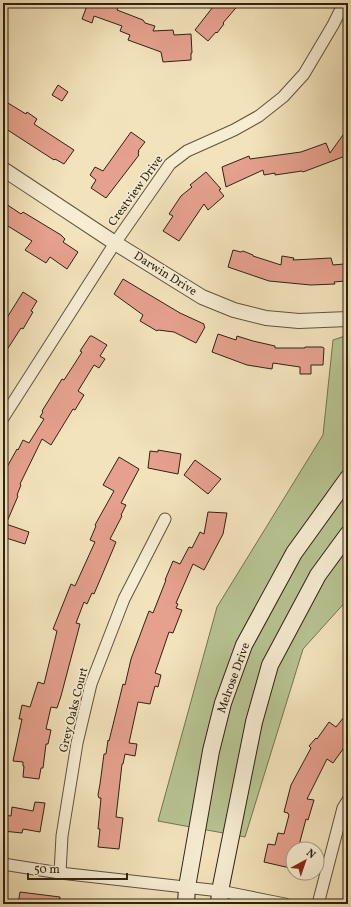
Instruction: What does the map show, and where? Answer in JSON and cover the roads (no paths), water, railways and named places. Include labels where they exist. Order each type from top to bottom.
[{"type":"main road","name":"Melrose Drive","points":[[186,904],[187,887],[210,751],[223,703],[244,646],[294,553],[348,478]]},
{"type":"main road","points":[[219,898],[254,722],[270,665],[318,575],[348,534]]},
{"type":"street","name":"Crestview Drive","points":[[3,418],[115,242],[170,164],[186,151],[234,130],[259,116],[283,97],[304,74],[333,25],[344,3]]},
{"type":"street","name":"Darwin Drive","points":[[3,169],[202,297],[234,310],[266,318],[299,321],[348,319]]},
{"type":"street","name":"Grey Oaks Court","points":[[60,873],[62,836],[77,743],[91,684],[124,599],[165,519]]},
{"type":"street","points":[[318,904],[343,808],[348,800]]},
{"type":"street","points":[[3,864],[60,873],[187,887],[219,898],[285,904]]}]
